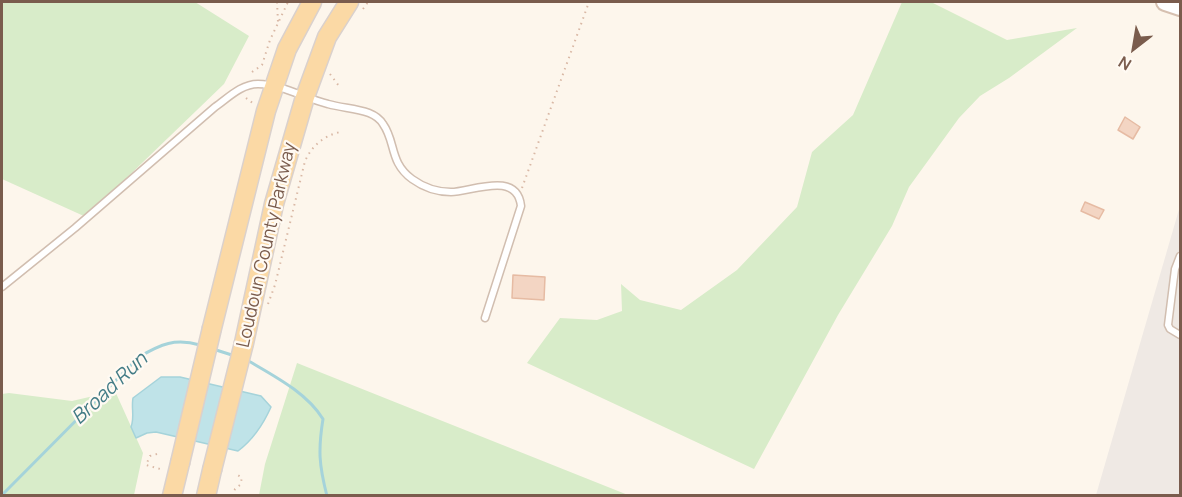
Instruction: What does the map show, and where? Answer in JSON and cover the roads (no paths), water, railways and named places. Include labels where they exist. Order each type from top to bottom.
[{"type":"main road","name":"Loudoun County Parkway","points":[[172,495],[174,467],[212,328],[258,137],[287,49],[312,2]]},
{"type":"main road","points":[[1165,2],[1180,7]]},
{"type":"main road","name":"Loudoun County Parkway","points":[[206,495],[244,343],[274,204],[305,97],[327,37],[355,6]]},
{"type":"lane","points":[[2,287],[236,92],[258,84],[274,86],[375,116],[384,124],[399,165],[411,178],[428,188],[448,192],[498,185],[518,196],[521,206],[485,318]]},
{"type":"lane","points":[[1180,256],[1168,325],[1180,335]]},
{"type":"water","points":[[161,377],[180,377],[261,396],[271,407],[258,431],[238,451],[156,432],[136,438],[131,427],[133,398]]},
{"type":"waterway","name":"Broad Run","points":[[2,495],[139,357],[176,342],[200,345]]},
{"type":"waterway","name":"Broad Run","points":[[213,349],[235,356]]},
{"type":"waterway","name":"Broad Run","points":[[247,360],[299,393],[323,419],[320,457],[327,496]]}]
